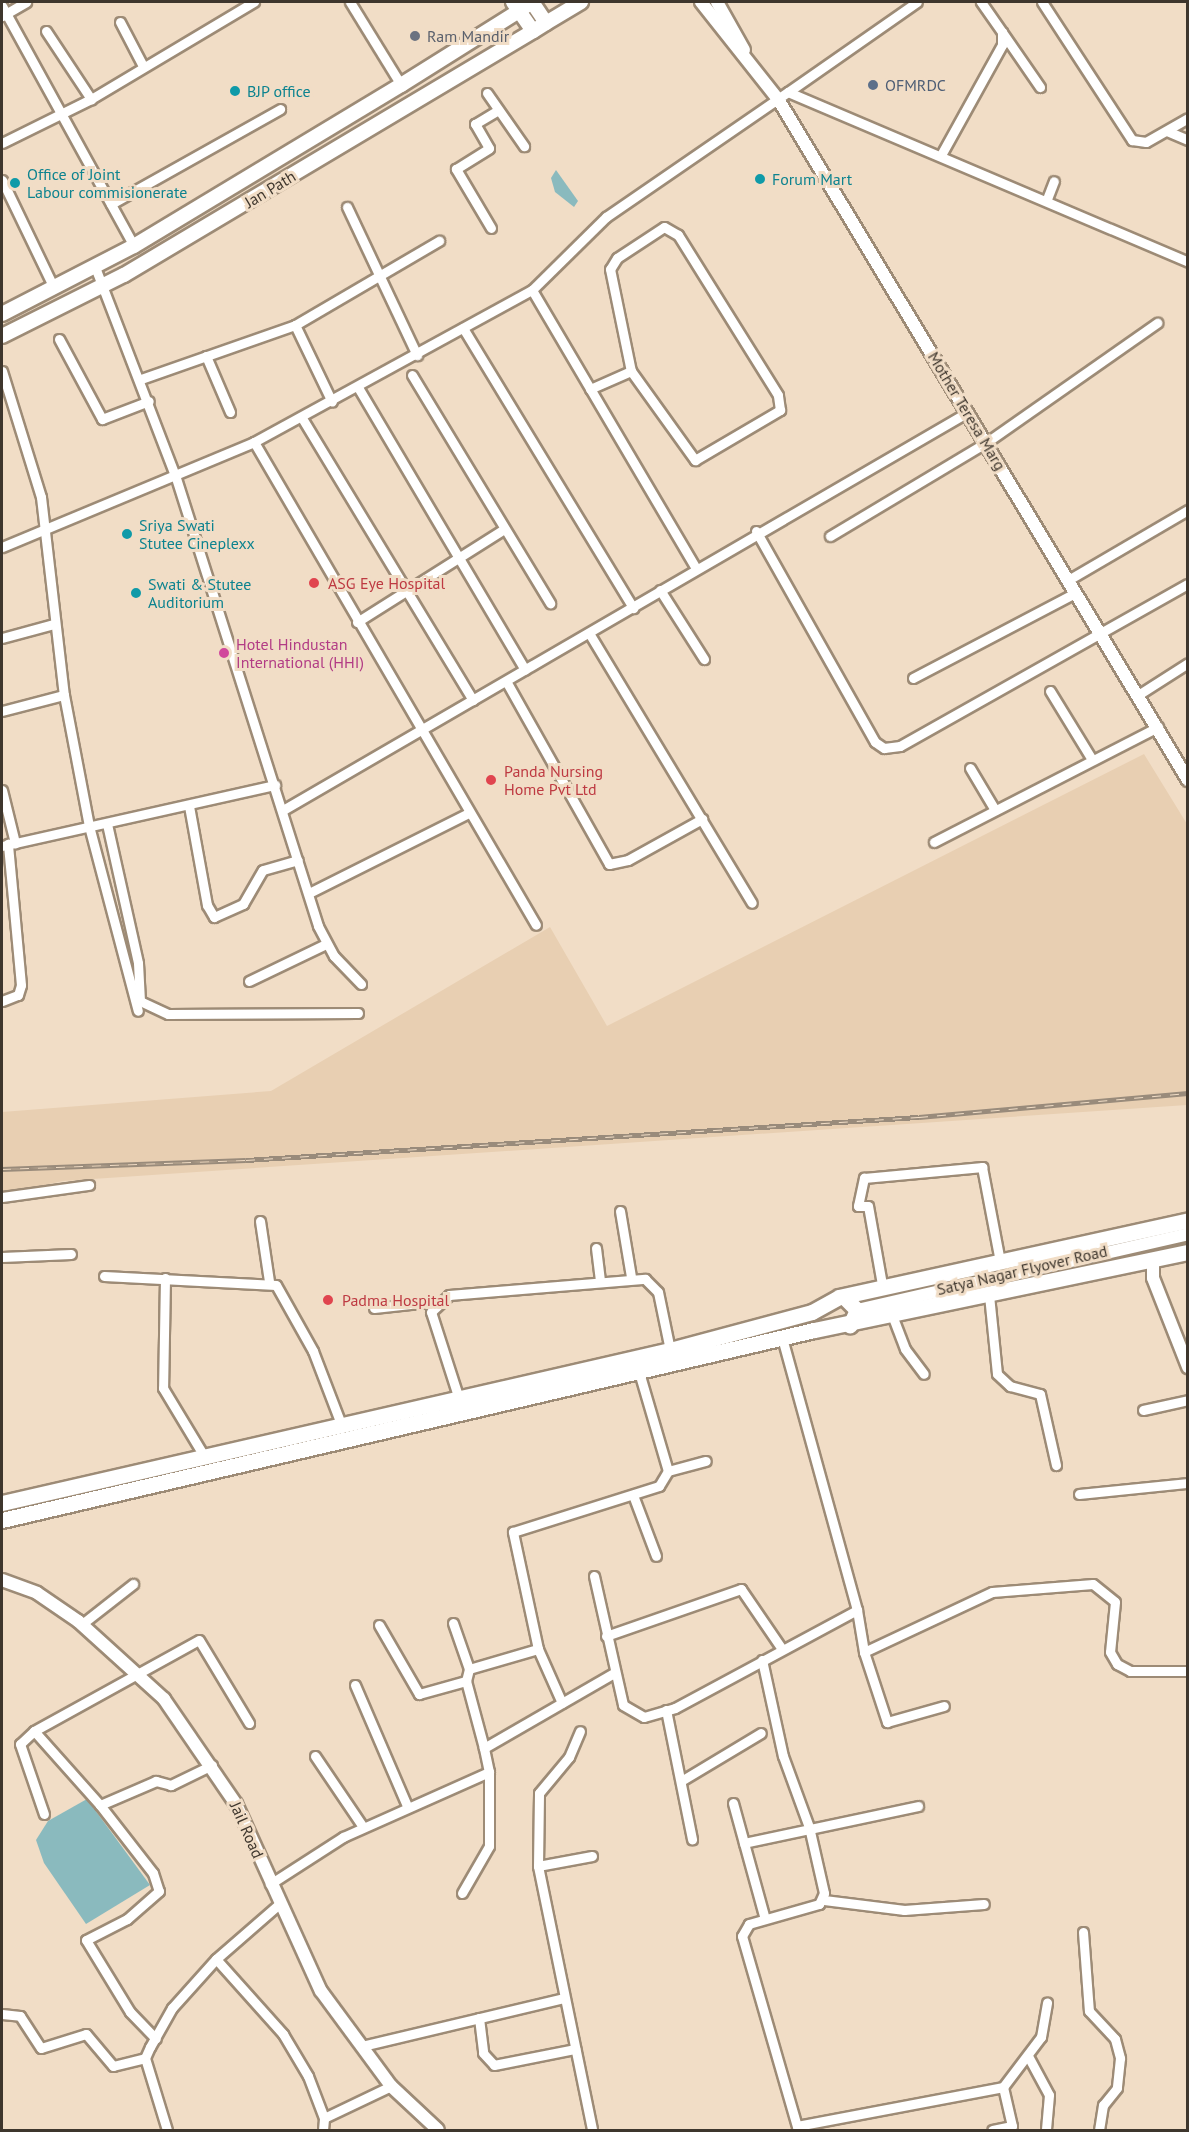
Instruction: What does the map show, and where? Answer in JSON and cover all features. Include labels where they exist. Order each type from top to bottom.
[{"type":"main road","name":"Jan Path","points":[[2,314],[134,246],[401,85],[516,6],[532,2]]},
{"type":"main road","points":[[532,2],[546,23],[581,2]]},
{"type":"main road","points":[[516,6],[533,31]]},
{"type":"main road","name":"Jan Path","points":[[2,336],[105,285],[546,23]]},
{"type":"main road","points":[[2,1503],[670,1350],[812,1312],[840,1298],[1188,1220]]},
{"type":"main road","points":[[2,1520],[782,1338],[1188,1252]]},
{"type":"main road","points":[[840,1298],[857,1310],[844,1326]]},
{"type":"main road","points":[[840,1298],[828,1314],[844,1326]]},
{"type":"street","points":[[26,2],[3,12],[63,114],[134,246]]},
{"type":"street","points":[[2,143],[91,99],[254,2]]},
{"type":"street","points":[[350,2],[401,85]]},
{"type":"street","name":"Mother Teresa Marg","points":[[701,2],[783,95],[1075,594],[1186,776]]},
{"type":"street","name":"Mother Teresa Marg","points":[[717,2],[744,50]]},
{"type":"street","points":[[2,547],[176,478],[254,442],[359,389],[532,290],[606,217],[917,2]]},
{"type":"street","points":[[981,2],[1040,87]]},
{"type":"street","points":[[1042,2],[1125,134],[1139,142],[1167,131],[1188,118]]},
{"type":"street","points":[[120,22],[143,66]]},
{"type":"street","points":[[46,31],[91,99]]},
{"type":"street","points":[[941,155],[1000,51],[1002,32]]},
{"type":"street","points":[[487,93],[524,146]]},
{"type":"street","points":[[783,95],[941,155],[1188,262]]},
{"type":"street","points":[[111,204],[280,109]]},
{"type":"street","points":[[490,228],[456,169],[489,148],[475,124],[498,110]]},
{"type":"street","points":[[1167,131],[1188,140]]},
{"type":"street","points":[[2,180],[54,288]]},
{"type":"street","points":[[1047,199],[1054,181]]},
{"type":"street","points":[[347,207],[378,277],[417,355]]},
{"type":"street","points":[[664,227],[678,235],[778,395],[780,410],[695,459],[631,371],[610,269],[617,258],[664,227]]},
{"type":"street","points":[[141,378],[296,325],[439,242]]},
{"type":"street","points":[[95,267],[105,285],[141,378],[176,478],[326,944],[361,984]]},
{"type":"street","points":[[532,290],[695,567]]},
{"type":"street","points":[[830,536],[987,442],[1157,323]]},
{"type":"street","points":[[296,325],[332,402]]},
{"type":"street","points":[[463,328],[633,608]]},
{"type":"street","points":[[59,339],[102,419],[149,401]]},
{"type":"street","points":[[206,356],[230,412]]},
{"type":"street","points":[[2,371],[36,476],[64,696],[89,826],[138,1011]]},
{"type":"street","points":[[590,389],[631,371]]},
{"type":"street","points":[[412,375],[550,603]]},
{"type":"street","points":[[359,389],[525,670]]},
{"type":"street","points":[[283,810],[633,608],[695,567],[756,531],[968,412]]},
{"type":"street","points":[[302,418],[472,700]]},
{"type":"street","points":[[254,442],[420,731],[536,925]]},
{"type":"street","points":[[1068,580],[1188,510]]},
{"type":"street","points":[[357,622],[504,529]]},
{"type":"street","points":[[756,531],[875,742],[884,748],[900,746],[1188,584]]},
{"type":"street","points":[[660,590],[704,659]]},
{"type":"street","points":[[913,678],[1075,594]]},
{"type":"street","points":[[2,638],[54,624]]},
{"type":"street","points":[[589,633],[752,903]]},
{"type":"street","points":[[1138,695],[1188,663]]},
{"type":"street","points":[[506,681],[609,864],[628,860],[702,819]]},
{"type":"street","points":[[1050,692],[1091,758]]},
{"type":"street","points":[[2,711],[64,696]]},
{"type":"street","points":[[934,842],[1091,758],[1158,727]]},
{"type":"street","points":[[970,768],[995,810]]},
{"type":"street","points":[[8,844],[189,806],[275,785]]},
{"type":"street","points":[[2,790],[21,985],[18,995],[2,1001]]},
{"type":"street","points":[[189,806],[207,905],[214,917],[243,904],[263,870],[298,860]]},
{"type":"street","points":[[309,893],[469,813]]},
{"type":"street","points":[[107,824],[138,963],[141,1001],[168,1014],[358,1013]]},
{"type":"street","points":[[249,981],[326,944]]},
{"type":"street","points":[[883,1290],[868,1206],[858,1206],[864,1178],[982,1167],[1000,1261]]},
{"type":"street","points":[[2,1197],[89,1185]]},
{"type":"street","points":[[620,1211],[631,1277]]},
{"type":"street","points":[[260,1221],[269,1281],[291,1307],[341,1424]]},
{"type":"street","name":"Satya Nagar Flyover Road","points":[[857,1310],[956,1284],[1188,1234]]},
{"type":"street","points":[[596,1248],[600,1279]]},
{"type":"street","points":[[2,1257],[71,1254]]},
{"type":"street","points":[[1153,1260],[1153,1278],[1188,1367]]},
{"type":"street","points":[[105,1276],[269,1281]]},
{"type":"street","points":[[374,1308],[438,1301],[462,1293],[631,1277],[645,1279],[658,1292],[670,1350]]},
{"type":"street","points":[[165,1278],[163,1388],[204,1456]]},
{"type":"street","points":[[989,1295],[997,1374],[1010,1386],[1040,1394],[1056,1465]]},
{"type":"street","points":[[438,1301],[431,1312],[459,1399]]},
{"type":"street","points":[[892,1315],[905,1349],[924,1374]]},
{"type":"street","points":[[782,1338],[857,1610],[864,1652],[887,1722],[944,1706]]},
{"type":"street","points":[[639,1371],[668,1471]]},
{"type":"street","points":[[1143,1410],[1188,1401]]},
{"type":"street","points":[[562,1703],[538,1649],[513,1532],[658,1486],[668,1471],[706,1461]]},
{"type":"street","points":[[1079,1494],[1188,1483]]},
{"type":"street","points":[[633,1495],[656,1556]]},
{"type":"street","points":[[594,1576],[614,1673],[626,1711],[644,1717],[666,1710],[857,1610]]},
{"type":"street","name":"Jail Road","points":[[2,1580],[37,1593],[82,1624],[140,1672],[212,1764],[236,1804],[279,1904],[321,1991],[391,2086],[438,2130]]},
{"type":"street","points":[[82,1624],[133,1584]]},
{"type":"street","points":[[864,1652],[992,1592],[1093,1584],[1115,1602],[1110,1652],[1117,1664],[1130,1671],[1188,1671]]},
{"type":"street","points":[[606,1636],[741,1589],[782,1649]]},
{"type":"street","points":[[453,1623],[469,1669],[466,1681],[489,1772],[489,1846],[462,1893]]},
{"type":"street","points":[[379,1625],[418,1694],[466,1681]]},
{"type":"street","points":[[44,1814],[20,1744],[34,1731],[200,1640],[249,1723]]},
{"type":"street","points":[[469,1669],[538,1649]]},
{"type":"street","points":[[762,1660],[783,1756],[809,1827],[824,1900]]},
{"type":"street","points":[[484,1748],[614,1673]]},
{"type":"street","points":[[355,1685],[407,1806]]},
{"type":"street","points":[[666,1710],[693,1839]]},
{"type":"street","points":[[34,1731],[100,1805],[153,1873],[159,1891],[126,1919],[86,1940],[130,2012],[156,2039]]},
{"type":"street","points":[[580,1731],[569,1758],[539,1793],[538,1866],[563,1998],[592,2130]]},
{"type":"street","points":[[681,1781],[761,1733]]},
{"type":"street","points":[[315,1756],[363,1827]]},
{"type":"street","points":[[100,1805],[156,1781],[171,1785],[212,1764]]},
{"type":"street","points":[[270,1884],[363,1827],[489,1772]]},
{"type":"street","points":[[733,1803],[765,1919]]},
{"type":"street","points":[[744,1843],[809,1827],[918,1806]]},
{"type":"street","points":[[538,1866],[592,1856]]},
{"type":"street","points":[[984,1904],[904,1910],[824,1900],[765,1919],[744,1929],[744,1948],[777,2045],[797,2128],[1003,2087],[1041,2037],[1047,2003]]},
{"type":"street","points":[[2,2014],[20,2016],[41,2048],[86,2034],[112,2066],[145,2058],[172,2008],[216,1959],[279,1904]]},
{"type":"street","points":[[1083,1932],[1089,2011],[1115,2039],[1120,2058],[1117,2088],[1103,2105],[1099,2130]]},
{"type":"street","points":[[216,1959],[283,2034],[308,2076],[324,2118],[323,2130]]},
{"type":"street","points":[[362,2046],[563,1998]]},
{"type":"street","points":[[479,2018],[483,2053],[494,2065],[575,2049]]},
{"type":"street","points":[[1028,2056],[1049,2096],[1046,2130]]},
{"type":"street","points":[[145,2058],[167,2130]]},
{"type":"street","points":[[324,2118],[391,2086]]},
{"type":"street","points":[[992,2130],[1012,2126],[1003,2087]]},
{"type":"shaded area","points":[[1144,754],[1187,824],[1187,1105],[63,1181],[2,1194],[2,1112],[271,1091],[550,927],[607,1026]]},
{"type":"water","points":[[556,170],[578,201],[574,207],[555,192],[551,178]]},
{"type":"water","points":[[87,1799],[150,1885],[86,1924],[44,1863],[36,1840],[48,1821]]},
{"type":"railway","points":[[2,1169],[246,1160],[919,1117],[1188,1093]]},
{"type":"place","name":"Ram Mandir","points":[[415,36]]},
{"type":"place","name":"OFMRDC","points":[[873,85]]},
{"type":"place","name":"BJP office","points":[[235,91]]},
{"type":"place","name":"Forum Mart","points":[[760,179]]},
{"type":"place","name":"Office of Joint Labour commisionerate","points":[[15,183]]},
{"type":"place","name":"Sriya Swati Stutee Cineplexx","points":[[127,534]]},
{"type":"place","name":"ASG Eye Hospital","points":[[314,583]]},
{"type":"place","name":"Swati & Stutee Auditorium","points":[[136,593]]},
{"type":"place","name":"Hotel Hindustan International (HHI)","points":[[224,653]]},
{"type":"place","name":"Panda Nursing Home Pvt Ltd","points":[[491,780]]},
{"type":"place","name":"Padma Hospital","points":[[328,1300]]}]
